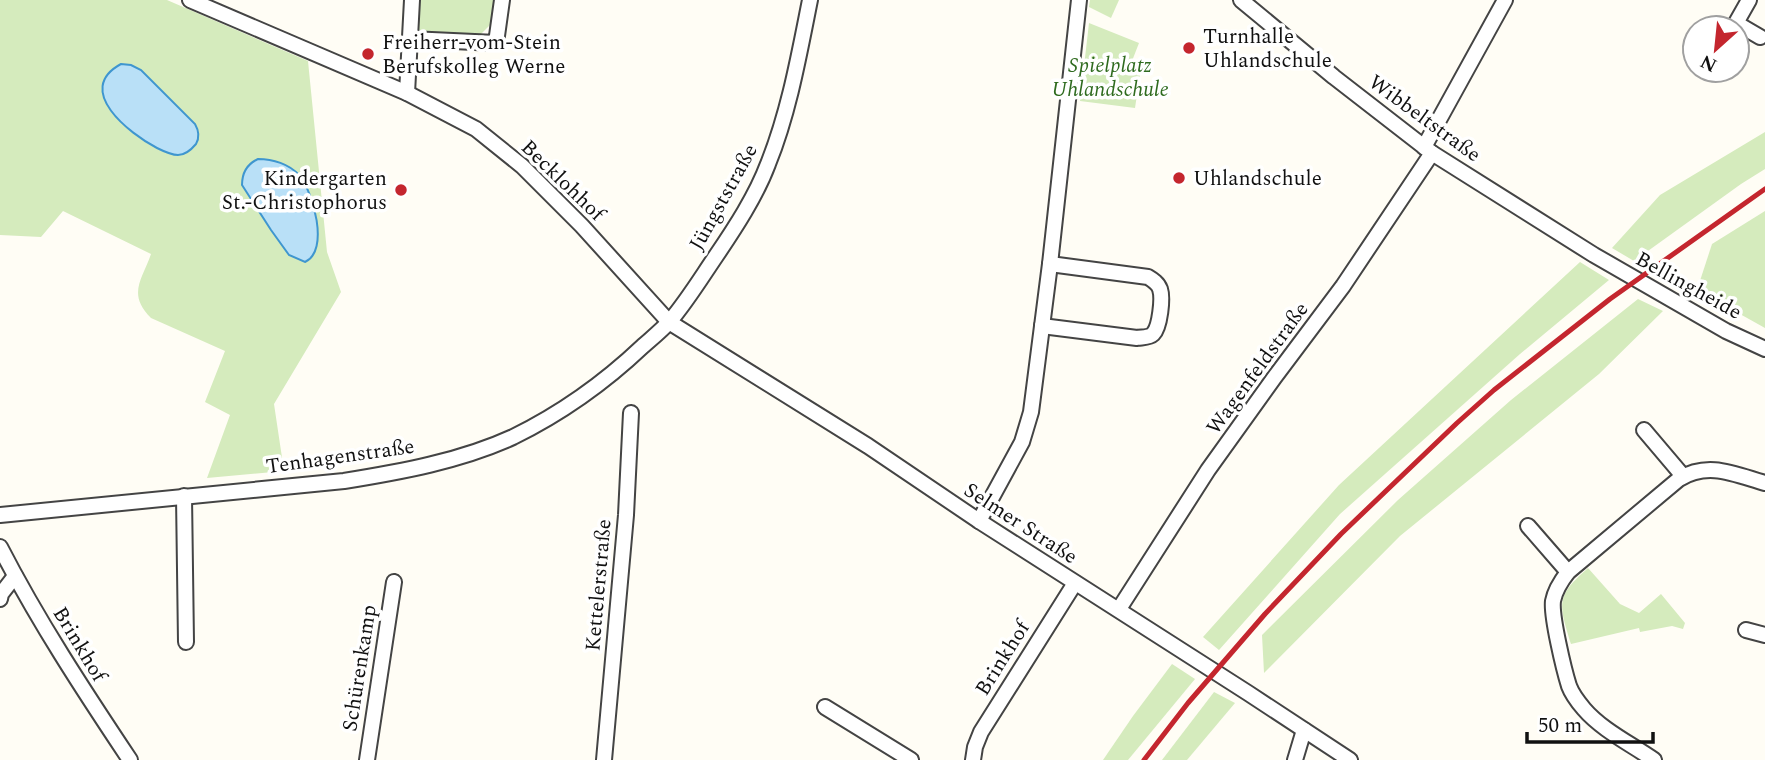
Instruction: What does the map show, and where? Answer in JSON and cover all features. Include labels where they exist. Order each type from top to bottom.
[{"type":"street","name":"Becklohhof","points":[[190,0],[407,93],[476,129],[522,166],[582,226],[669,322]]},
{"type":"street","points":[[407,93],[412,0]]},
{"type":"street","points":[[410,39],[496,43],[502,0]]},
{"type":"street","name":"Jüngststraße","points":[[669,322],[721,248],[768,166],[783,118],[810,0]]},
{"type":"street","points":[[979,521],[1022,442],[1031,412],[1079,0]]},
{"type":"street","name":"Wibbeltstraße","points":[[1241,0],[1428,150],[1594,255]]},
{"type":"street","name":"Wagenfeldstraße","points":[[1119,609],[1208,470],[1343,286],[1428,150],[1505,0]]},
{"type":"street","points":[[1749,0],[1736,23],[1760,37]]},
{"type":"street","name":"Bellingheide","points":[[1594,255],[1726,331],[1765,349]]},
{"type":"street","points":[[1042,326],[1137,338],[1154,333],[1159,325],[1160,287],[1148,277],[1050,264]]},
{"type":"street","name":"Tenhagenstraße","points":[[0,515],[344,481],[434,464],[487,447],[537,424],[587,392],[625,363],[669,322]]},
{"type":"street","name":"Selmer Straße","points":[[669,322],[867,446],[1350,760]]},
{"type":"street","name":"Kettelerstraße","points":[[604,760],[626,515],[631,413]]},
{"type":"street","points":[[1644,429],[1683,476]]},
{"type":"street","points":[[1654,760],[1602,725],[1577,700],[1570,687],[1553,609],[1556,590],[1567,572],[1683,476],[1696,470],[1709,469],[1765,483]]},
{"type":"street","points":[[184,496],[186,642]]},
{"type":"street","points":[[1528,526],[1567,572]]},
{"type":"street","name":"Brinkhof","points":[[0,547],[85,692],[130,760]]},
{"type":"street","points":[[0,599],[15,576]]},
{"type":"street","name":"Schürenkamp","points":[[367,760],[394,582]]},
{"type":"street","name":"Brinkhof","points":[[973,760],[981,732],[1075,583]]},
{"type":"street","points":[[1746,630],[1765,635]]},
{"type":"street","points":[[825,707],[911,760]]},
{"type":"street","points":[[1295,760],[1304,730]]},
{"type":"green space","points":[[0,0],[167,0],[308,61],[327,252],[341,292],[274,404],[284,471],[207,478],[230,415],[205,402],[225,351],[151,318],[144,309],[138,294],[151,254],[63,211],[41,237],[0,235]]},
{"type":"green space","points":[[412,0],[495,0],[492,23],[478,37],[410,39]]},
{"type":"green space","points":[[1090,0],[1119,0],[1111,18],[1089,7]]},
{"type":"green space","name":"Spielplatz Uhlandschule","points":[[1089,23],[1139,43],[1132,61],[1141,68],[1135,108],[1080,101]]},
{"type":"green space","points":[[1765,132],[1765,169],[1634,261],[1612,248],[1660,195]]},
{"type":"green space","points":[[1765,211],[1765,328],[1697,290],[1712,244]]},
{"type":"green space","points":[[1580,262],[1609,280],[1520,354],[1340,514],[1219,650],[1203,637],[1339,485]]},
{"type":"green space","points":[[1638,299],[1663,311],[1599,374],[1400,536],[1264,673],[1262,635],[1398,500],[1511,400]]},
{"type":"green space","points":[[1588,568],[1620,604],[1639,613],[1661,594],[1685,623],[1683,629],[1672,626],[1640,632],[1639,628],[1571,644],[1562,610],[1563,602],[1570,586]]},
{"type":"green space","points":[[1172,664],[1195,679],[1128,760],[1103,760],[1133,716]]},
{"type":"green space","points":[[1214,692],[1235,703],[1187,760],[1162,760]]},
{"type":"water","points":[[121,64],[141,70],[195,124],[198,139],[190,150],[178,155],[157,148],[133,133],[111,110],[104,98],[103,86],[108,74]]},
{"type":"water","points":[[258,159],[286,165],[299,175],[304,183],[314,207],[318,234],[317,246],[305,262],[289,255],[242,185],[246,169]]},
{"type":"railway","points":[[1144,760],[1188,703],[1265,614],[1341,534],[1457,423],[1494,390],[1610,299],[1765,189]]},
{"type":"place","name":"Turnhalle Uhlandschule","points":[[1189,48]]},
{"type":"place","name":"Freiherr-vom-Stein Berufskolleg Werne","points":[[368,54]]},
{"type":"place","name":"Uhlandschule","points":[[1179,178]]},
{"type":"place","name":"Kindergarten St.-Christophorus","points":[[401,190]]}]
